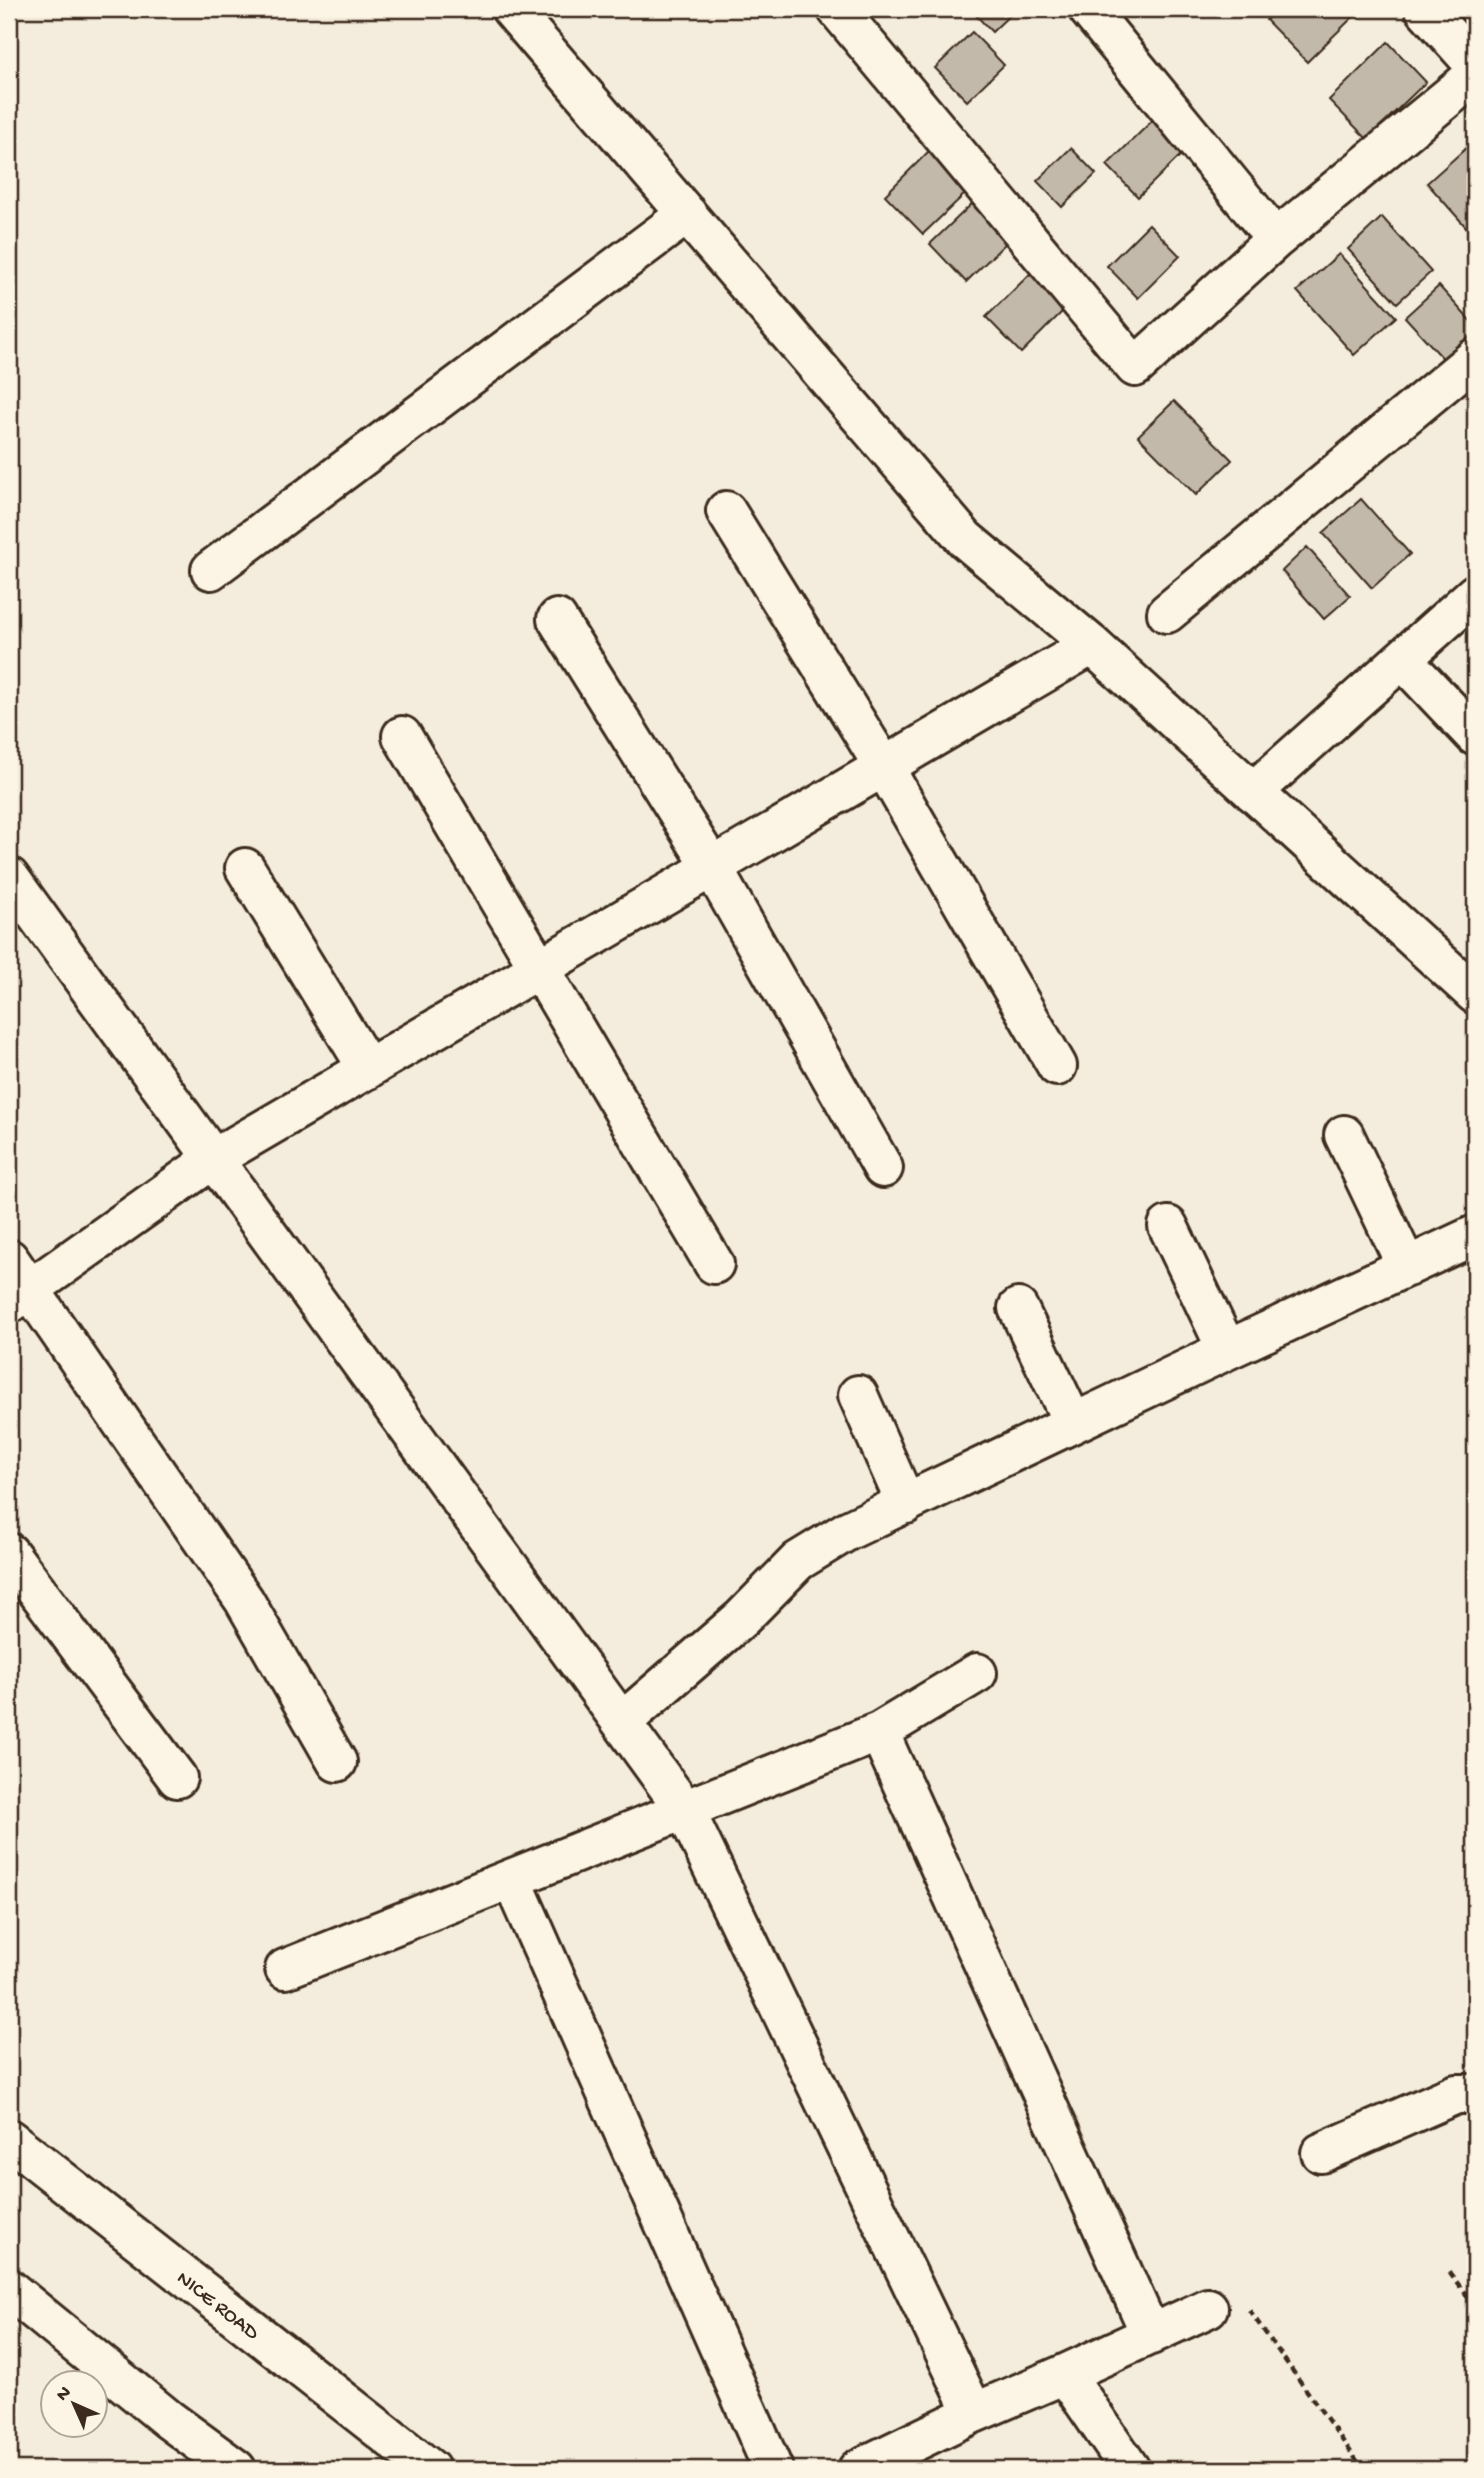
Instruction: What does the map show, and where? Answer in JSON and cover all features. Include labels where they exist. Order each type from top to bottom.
[{"type":"main road","points":[[511,9],[965,540],[1092,645],[1475,994]]},
{"type":"main road","points":[[837,9],[1135,367],[1276,239],[1475,75]]},
{"type":"main road","points":[[1088,9],[1276,239]]},
{"type":"main road","points":[[1425,9],[1475,65]]},
{"type":"main road","points":[[211,570],[687,214]]},
{"type":"main road","points":[[1167,613],[1475,358]]},
{"type":"main road","points":[[726,511],[884,767],[1056,1066]]},
{"type":"main road","points":[[1253,792],[1475,594]]},
{"type":"main road","points":[[557,619],[712,867],[883,1168]]},
{"type":"main road","points":[[337,1762],[244,1600],[16,1284],[213,1159],[1092,645]]},
{"type":"main road","points":[[1402,659],[1475,736]]},
{"type":"main road","points":[[402,736],[714,1264]]},
{"type":"main road","points":[[245,868],[368,1069]]},
{"type":"main road","points":[[9,877],[685,1810],[974,2413]]},
{"type":"main road","points":[[1344,1135],[1407,1267]]},
{"type":"main road","points":[[1168,1226],[1227,1350]]},
{"type":"main road","points":[[622,1721],[742,1618],[799,1561],[847,1531],[1475,1235]]},
{"type":"main road","points":[[1018,1308],[1073,1423]]},
{"type":"main road","points":[[858,1395],[906,1504]]},
{"type":"main road","points":[[9,1553],[177,1779]]},
{"type":"main road","points":[[285,1969],[879,1732],[978,1673]]},
{"type":"main road","points":[[879,1732],[1151,2335]]},
{"type":"main road","points":[[512,1880],[773,2469]]},
{"type":"main road","points":[[1321,2153],[1456,2094],[1475,2094]]},
{"type":"main road","name":"NICE ROAD","points":[[9,2139],[430,2469]]},
{"type":"main road","points":[[9,2289],[168,2418],[236,2469]]},
{"type":"main road","points":[[858,2469],[974,2413],[1208,2308]]},
{"type":"main road","points":[[1065,2374],[1130,2469]]},
{"type":"path","points":[[1449,2272],[1475,2306]]},
{"type":"path","points":[[1250,2310],[1363,2469]]},
{"type":"building","points":[[970,9],[1016,9],[992,32]]},
{"type":"building","points":[[1278,9],[1361,9],[1307,62],[1266,20]]},
{"type":"building","points":[[972,32],[1004,65],[967,101],[935,68]]},
{"type":"building","points":[[1388,42],[1426,82],[1367,139],[1329,100]]},
{"type":"building","points":[[1156,117],[1187,149],[1138,197],[1107,165]]},
{"type":"building","points":[[1475,140],[1475,237],[1427,183]]},
{"type":"building","points":[[1071,148],[1096,174],[1062,207],[1037,181]]},
{"type":"building","points":[[930,150],[969,190],[923,234],[885,195]]},
{"type":"building","points":[[978,198],[1014,235],[966,282],[930,244]]},
{"type":"building","points":[[1382,217],[1431,272],[1397,303],[1348,249]]},
{"type":"building","points":[[1149,224],[1180,256],[1138,298],[1107,266]]},
{"type":"building","points":[[1339,254],[1396,317],[1354,355],[1297,291]]},
{"type":"building","points":[[1033,271],[1068,306],[1021,353],[986,317]]},
{"type":"building","points":[[1439,286],[1475,326],[1475,342],[1449,365],[1405,317]]},
{"type":"building","points":[[1174,401],[1232,460],[1196,495],[1138,436]]},
{"type":"building","points":[[1361,499],[1410,554],[1372,588],[1323,533]]},
{"type":"building","points":[[1307,547],[1350,596],[1324,619],[1282,571]]}]
